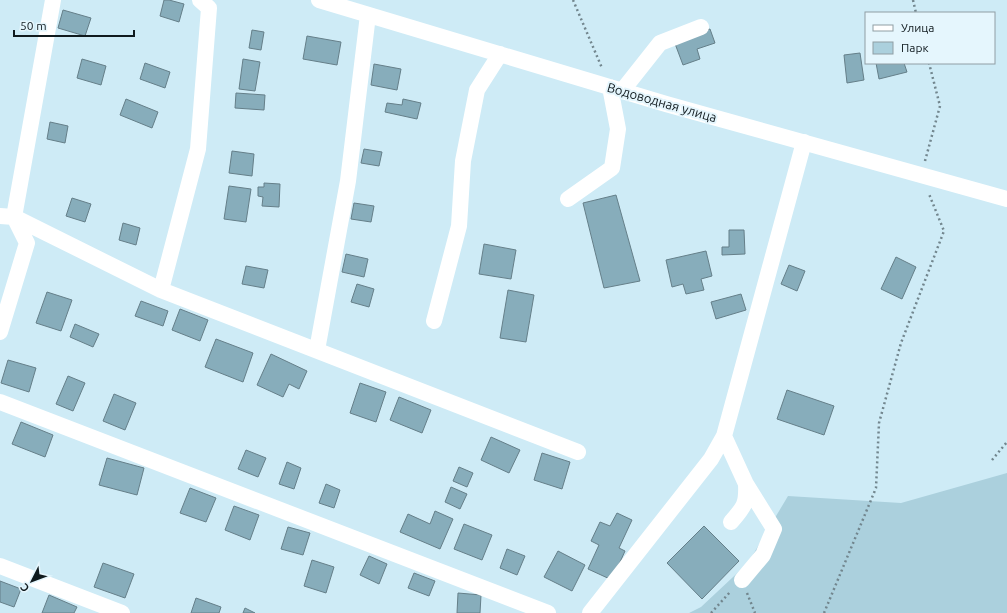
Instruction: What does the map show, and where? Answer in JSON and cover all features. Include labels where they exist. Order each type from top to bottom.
[{"type":"street","points":[[0,332],[27,243],[7,217],[53,0]]},
{"type":"street","points":[[161,290],[198,149],[209,8],[200,0]]},
{"type":"street","name":"Водоводная улица","points":[[319,0],[616,89],[1007,198]]},
{"type":"street","points":[[317,350],[348,181],[368,15]]},
{"type":"street","points":[[568,199],[612,168],[618,129],[616,89],[660,44],[701,27]]},
{"type":"street","points":[[434,321],[459,226],[463,161],[477,90],[500,54]]},
{"type":"street","points":[[590,613],[711,459],[724,436],[804,142]]},
{"type":"street","points":[[7,217],[161,290],[578,452]]},
{"type":"street","points":[[0,402],[548,613]]},
{"type":"street","points":[[724,436],[746,484],[774,529],[763,555],[742,580]]},
{"type":"street","points":[[731,522],[741,510],[747,498],[746,484]]},
{"type":"street","points":[[0,566],[122,613]]},
{"type":"path","points":[[573,0],[616,89]]},
{"type":"path","points":[[913,0],[916,12]]},
{"type":"path","points":[[824,613],[876,488],[879,424],[901,344],[944,231],[921,175],[940,106],[929,64]]},
{"type":"path","points":[[992,460],[1007,442]]},
{"type":"path","points":[[711,613],[742,580],[755,613]]},
{"type":"green space","points":[[1007,473],[1007,613],[689,613],[701,607],[748,563],[788,496],[901,503]]},
{"type":"building","points":[[164,0],[184,4],[179,22],[160,16]]},
{"type":"building","points":[[63,10],[91,18],[85,36],[58,28]]},
{"type":"building","points":[[710,29],[715,43],[697,49],[700,59],[683,65],[674,41]]},
{"type":"building","points":[[252,30],[264,32],[261,50],[249,48]]},
{"type":"building","points":[[307,36],[341,42],[337,65],[303,59]]},
{"type":"building","points":[[860,53],[864,80],[847,83],[844,55]]},
{"type":"building","points":[[82,59],[106,66],[101,85],[77,78]]},
{"type":"building","points":[[243,59],[260,62],[255,91],[239,89]]},
{"type":"building","points":[[145,63],[170,72],[165,88],[140,79]]},
{"type":"building","points":[[374,64],[401,69],[397,90],[371,85]]},
{"type":"building","points":[[876,64],[904,64],[907,72],[879,79]]},
{"type":"building","points":[[236,93],[265,95],[264,110],[235,108]]},
{"type":"building","points":[[126,99],[158,112],[152,128],[120,115]]},
{"type":"building","points":[[403,99],[421,103],[417,119],[385,112],[387,103],[402,105]]},
{"type":"building","points":[[50,122],[68,126],[65,143],[47,139]]},
{"type":"building","points":[[364,149],[382,152],[379,166],[361,163]]},
{"type":"building","points":[[232,151],[254,154],[252,176],[229,173]]},
{"type":"building","points":[[264,183],[280,184],[279,207],[262,206],[263,197],[258,196],[258,187],[264,187]]},
{"type":"building","points":[[229,186],[251,189],[246,222],[224,219]]},
{"type":"building","points":[[616,195],[640,281],[604,288],[583,203]]},
{"type":"building","points":[[72,198],[91,204],[85,222],[66,216]]},
{"type":"building","points":[[354,203],[374,206],[371,222],[351,219]]},
{"type":"building","points":[[123,223],[140,228],[136,245],[119,240]]},
{"type":"building","points":[[729,230],[744,230],[745,254],[722,255],[722,247],[729,247]]},
{"type":"building","points":[[484,244],[516,250],[511,279],[479,274]]},
{"type":"building","points":[[706,251],[712,276],[701,279],[704,290],[686,294],[683,284],[672,287],[666,260]]},
{"type":"building","points":[[346,254],[368,259],[364,277],[342,272]]},
{"type":"building","points":[[896,257],[916,267],[902,299],[881,289]]},
{"type":"building","points":[[789,265],[805,271],[797,291],[781,284]]},
{"type":"building","points":[[246,266],[268,270],[264,288],[242,284]]},
{"type":"building","points":[[357,284],[374,289],[369,307],[351,302]]},
{"type":"building","points":[[508,290],[534,295],[526,342],[500,338]]},
{"type":"building","points":[[47,292],[72,300],[61,331],[36,323]]},
{"type":"building","points":[[741,294],[746,310],[716,319],[711,302]]},
{"type":"building","points":[[141,301],[168,311],[163,326],[135,316]]},
{"type":"building","points":[[180,309],[208,320],[200,341],[172,330]]},
{"type":"building","points":[[75,324],[99,334],[93,347],[70,337]]},
{"type":"building","points":[[216,339],[253,353],[243,382],[205,367]]},
{"type":"building","points":[[271,354],[307,371],[299,389],[289,384],[283,397],[257,385]]},
{"type":"building","points":[[8,360],[36,368],[29,392],[1,383]]},
{"type":"building","points":[[68,376],[85,383],[73,411],[56,404]]},
{"type":"building","points":[[360,383],[386,392],[376,422],[350,413]]},
{"type":"building","points":[[787,390],[834,406],[824,435],[777,419]]},
{"type":"building","points":[[114,394],[136,403],[125,430],[103,421]]},
{"type":"building","points":[[399,397],[431,410],[422,433],[390,420]]},
{"type":"building","points":[[21,422],[53,435],[45,457],[12,444]]},
{"type":"building","points":[[491,437],[520,450],[509,473],[481,460]]},
{"type":"building","points":[[246,450],[266,458],[258,477],[238,469]]},
{"type":"building","points":[[542,453],[570,462],[562,489],[534,480]]},
{"type":"building","points":[[107,458],[144,468],[137,495],[99,485]]},
{"type":"building","points":[[287,462],[301,468],[294,489],[279,484]]},
{"type":"building","points":[[459,467],[473,473],[467,487],[453,481]]},
{"type":"building","points":[[326,484],[340,490],[334,508],[319,503]]},
{"type":"building","points":[[451,487],[467,494],[460,509],[445,502]]},
{"type":"building","points":[[190,488],[216,498],[206,522],[180,513]]},
{"type":"building","points":[[234,506],[259,515],[250,540],[225,530]]},
{"type":"building","points":[[435,511],[453,519],[440,549],[400,532],[408,514],[430,524]]},
{"type":"building","points":[[617,513],[632,520],[619,548],[625,551],[612,580],[588,569],[599,545],[591,541],[600,522],[610,526]]},
{"type":"building","points":[[464,524],[492,535],[482,560],[454,549]]},
{"type":"building","points":[[704,526],[739,561],[702,599],[667,563]]},
{"type":"building","points":[[288,527],[310,533],[303,555],[281,549]]},
{"type":"building","points":[[507,549],[525,556],[517,575],[500,568]]},
{"type":"building","points":[[558,551],[585,565],[572,591],[544,577]]},
{"type":"building","points":[[369,556],[387,564],[379,584],[360,575]]},
{"type":"building","points":[[312,560],[334,567],[326,593],[304,586]]},
{"type":"building","points":[[103,563],[134,574],[125,598],[94,587]]},
{"type":"building","points":[[414,573],[435,581],[429,596],[408,588]]},
{"type":"building","points":[[0,581],[21,589],[14,607],[0,602]]},
{"type":"building","points":[[458,593],[481,595],[480,613],[457,613]]},
{"type":"building","points":[[49,595],[77,607],[74,613],[42,613]]},
{"type":"building","points":[[196,598],[221,607],[219,613],[191,613]]},
{"type":"building","points":[[245,608],[255,613],[243,613]]}]
